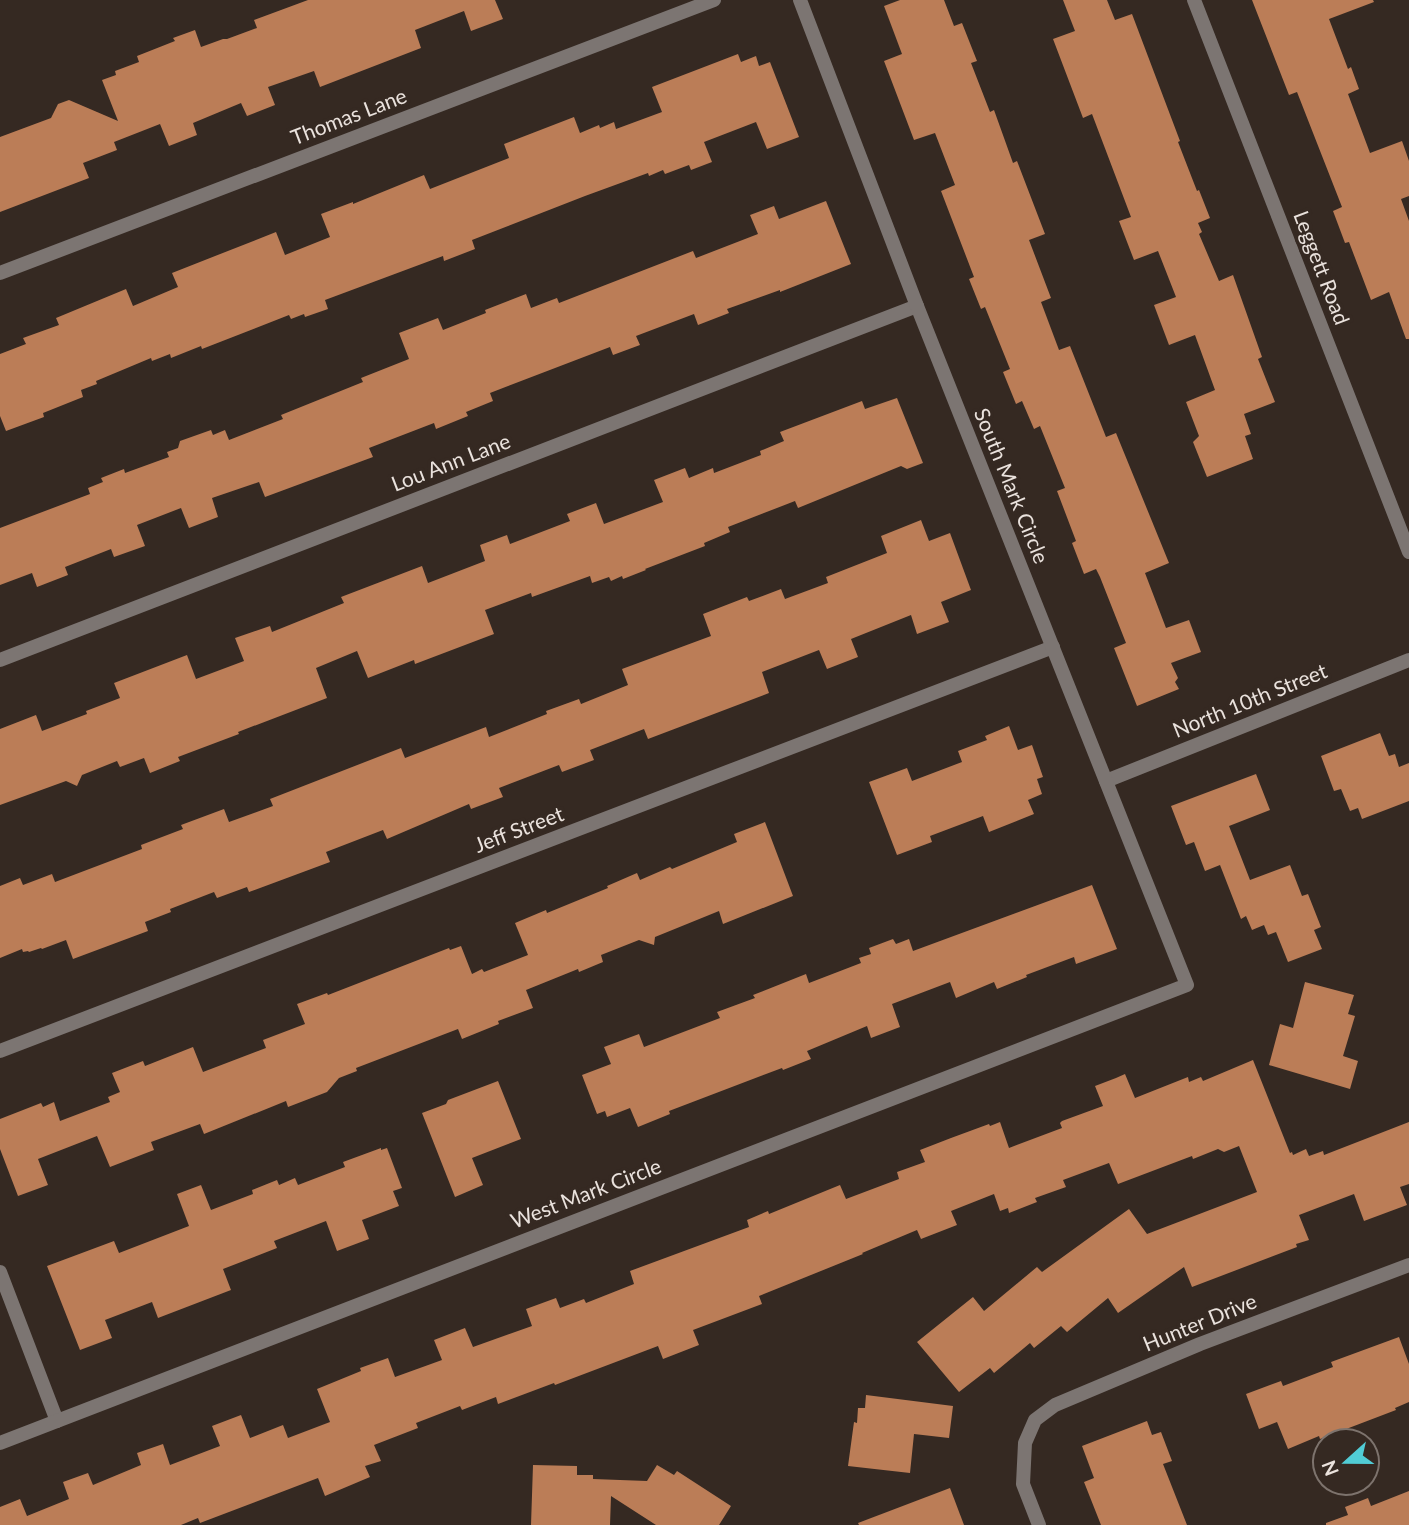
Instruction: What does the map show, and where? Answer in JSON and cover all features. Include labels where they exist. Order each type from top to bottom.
[{"type":"street","name":"Thomas Lane","points":[[0,273],[714,0]]},
{"type":"street","name":"South Mark Circle","points":[[800,0],[917,306],[1187,985]]},
{"type":"street","name":"Leggett Road","points":[[1194,0],[1409,552]]},
{"type":"street","name":"Lou Ann Lane","points":[[0,660],[917,306]]},
{"type":"street","name":"Jeff Street","points":[[0,1051],[1053,647]]},
{"type":"street","name":"North 10th Street","points":[[1106,781],[1409,660]]},
{"type":"street","name":"West Mark Circle","points":[[0,1443],[1187,985]]},
{"type":"street","name":"Hunter Drive","points":[[1038,1525],[1023,1484],[1025,1443],[1035,1420],[1055,1405],[1200,1344],[1409,1265]]},
{"type":"street","points":[[0,1272],[57,1421]]},
{"type":"building","points":[[308,0],[495,0],[503,19],[471,31],[464,11],[415,30],[421,48],[320,87],[314,71],[268,87],[275,105],[247,116],[241,103],[193,123],[197,135],[169,146],[160,124],[114,142],[117,150],[83,163],[89,178],[0,212],[0,137],[51,118],[58,104],[69,100],[118,121],[102,80],[116,75],[115,71],[139,62],[137,56],[195,30],[201,47],[227,39],[257,28],[254,20]]},
{"type":"building","points":[[900,0],[944,0],[954,26],[962,23],[977,61],[971,63],[990,112],[994,110],[1013,163],[1017,161],[1045,234],[1029,240],[1051,298],[1041,302],[1059,350],[1070,346],[1106,437],[1116,433],[1169,563],[1145,573],[1166,628],[1189,620],[1201,652],[1171,663],[1178,678],[1175,682],[1179,689],[1137,706],[1114,648],[1126,643],[1096,569],[1084,574],[1072,543],[1076,541],[1057,491],[1065,488],[1040,426],[1034,429],[1022,401],[1016,404],[1003,372],[1010,369],[985,307],[981,309],[969,279],[974,277],[941,191],[955,185],[935,133],[914,140],[884,61],[902,54],[884,6]]},
{"type":"building","points":[[1063,0],[1107,0],[1115,20],[1132,14],[1180,141],[1178,142],[1210,218],[1198,223],[1202,232],[1199,234],[1219,281],[1233,275],[1262,357],[1258,359],[1275,402],[1244,414],[1251,434],[1245,436],[1253,459],[1207,477],[1193,442],[1199,436],[1186,402],[1215,390],[1195,335],[1169,345],[1154,305],[1176,297],[1158,251],[1134,260],[1119,221],[1131,217],[1092,114],[1083,118],[1053,39],[1075,31]]},
{"type":"building","points":[[1252,0],[1374,2],[1329,19],[1348,69],[1351,67],[1359,89],[1348,94],[1370,153],[1402,141],[1409,161],[1409,196],[1401,199],[1409,221],[1409,339],[1406,339],[1389,292],[1371,300],[1349,242],[1345,243],[1333,211],[1342,207],[1297,92],[1289,95]]},
{"type":"building","points":[[738,54],[741,62],[756,56],[759,66],[770,62],[799,137],[767,149],[756,122],[704,142],[712,162],[691,170],[689,165],[665,174],[663,170],[649,176],[648,173],[585,196],[472,240],[475,249],[444,261],[443,256],[325,300],[328,309],[305,317],[304,314],[291,319],[289,315],[202,349],[201,346],[171,358],[170,354],[152,361],[151,358],[96,381],[97,384],[81,390],[83,397],[43,413],[44,417],[6,431],[0,416],[0,354],[26,344],[23,338],[59,325],[56,318],[126,289],[133,306],[178,287],[172,273],[276,232],[285,255],[330,237],[321,214],[424,175],[430,189],[509,158],[504,144],[574,117],[580,133],[614,122],[616,129],[662,112],[652,87]]},
{"type":"building","points":[[826,201],[851,264],[727,309],[729,313],[698,325],[694,314],[636,336],[640,345],[613,355],[610,347],[490,393],[493,401],[466,412],[468,416],[436,429],[434,423],[369,448],[373,457],[265,497],[259,482],[212,498],[218,517],[189,528],[181,508],[137,525],[145,546],[114,557],[111,549],[65,567],[68,575],[37,587],[32,573],[0,585],[0,528],[90,494],[88,488],[103,482],[101,478],[124,469],[125,473],[169,457],[167,452],[178,448],[180,441],[211,430],[213,435],[225,430],[229,440],[283,419],[281,415],[363,382],[361,378],[409,359],[399,333],[438,318],[443,330],[526,294],[531,308],[557,298],[559,303],[693,251],[696,258],[758,234],[750,215],[774,206],[779,219]]},
{"type":"building","points":[[897,398],[923,463],[907,469],[901,466],[798,508],[795,501],[728,527],[730,532],[704,543],[705,546],[623,579],[622,576],[611,581],[609,577],[592,583],[590,576],[532,597],[531,593],[485,610],[494,634],[415,664],[414,660],[368,678],[357,651],[316,668],[327,698],[178,757],[180,761],[150,773],[144,758],[120,767],[117,761],[82,775],[77,786],[66,781],[0,805],[0,729],[36,715],[42,731],[87,714],[86,711],[120,698],[114,683],[187,655],[196,679],[244,661],[235,638],[270,626],[272,632],[344,603],[341,597],[422,566],[428,583],[485,561],[480,545],[507,535],[510,544],[570,521],[567,514],[596,503],[604,524],[663,502],[654,480],[685,468],[689,478],[713,468],[714,473],[761,455],[760,451],[784,441],[780,432],[862,401],[865,409]]},
{"type":"building","points":[[921,520],[929,541],[950,533],[971,590],[941,602],[949,622],[917,634],[911,615],[851,639],[858,657],[827,669],[819,650],[762,672],[769,693],[648,739],[644,729],[590,750],[594,760],[562,772],[559,765],[499,788],[503,797],[471,809],[469,804],[387,839],[383,830],[326,852],[330,862],[249,892],[247,887],[217,898],[214,892],[145,922],[148,931],[73,959],[66,940],[29,952],[23,952],[22,949],[0,958],[0,886],[20,878],[23,885],[52,874],[55,882],[142,849],[141,845],[183,829],[181,825],[224,809],[229,822],[273,806],[270,799],[401,748],[405,758],[486,727],[489,737],[579,699],[581,704],[628,685],[622,669],[711,636],[703,614],[747,597],[749,601],[781,589],[785,599],[828,583],[826,577],[887,553],[881,536]]},
{"type":"building","points":[[1009,726],[1018,750],[1032,745],[1043,777],[1037,779],[1042,794],[1028,800],[1034,814],[989,832],[983,816],[930,836],[932,842],[897,855],[869,782],[907,768],[912,781],[962,762],[958,751],[987,740],[985,736]]},
{"type":"building","points":[[1380,733],[1389,756],[1395,754],[1399,767],[1409,763],[1409,801],[1362,819],[1358,808],[1350,811],[1341,789],[1334,791],[1321,756]]},
{"type":"building","points":[[1256,774],[1270,810],[1229,826],[1250,880],[1290,865],[1302,896],[1308,894],[1321,927],[1314,930],[1322,949],[1288,962],[1276,932],[1268,935],[1264,925],[1252,930],[1246,916],[1241,919],[1220,865],[1205,871],[1194,842],[1186,845],[1171,806]]},
{"type":"building","points":[[765,822],[793,896],[723,924],[719,911],[655,937],[654,945],[639,940],[601,955],[603,962],[526,990],[533,1008],[462,1039],[458,1029],[356,1068],[357,1071],[339,1078],[327,1092],[288,1107],[286,1101],[204,1134],[200,1124],[151,1142],[154,1150],[110,1167],[97,1136],[38,1159],[48,1185],[18,1196],[0,1149],[0,1119],[41,1103],[43,1107],[54,1102],[60,1121],[110,1102],[108,1097],[120,1092],[112,1073],[143,1061],[145,1066],[193,1047],[203,1072],[266,1048],[263,1040],[305,1024],[297,1004],[327,993],[328,995],[449,948],[450,950],[461,946],[472,974],[528,955],[515,923],[608,888],[607,886],[637,873],[640,880],[670,867],[672,869],[737,842],[734,834]]},
{"type":"building","points":[[1092,885],[1117,949],[1076,964],[1074,957],[997,989],[994,982],[956,998],[950,982],[892,1004],[900,1027],[871,1038],[867,1026],[807,1051],[811,1059],[669,1111],[670,1114],[638,1127],[630,1108],[607,1117],[605,1111],[597,1114],[582,1075],[611,1064],[604,1047],[639,1034],[644,1047],[720,1018],[717,1012],[806,974],[809,983],[861,963],[859,958],[871,954],[869,948],[893,939],[896,944],[909,939],[913,951]]},
{"type":"building","points":[[1305,982],[1354,995],[1348,1014],[1355,1016],[1343,1056],[1358,1061],[1350,1089],[1269,1065],[1280,1024],[1293,1028]]},
{"type":"building","points":[[1253,1060],[1293,1155],[1306,1149],[1309,1156],[1323,1151],[1324,1155],[1409,1122],[1409,1184],[1400,1187],[1407,1205],[1364,1221],[1354,1194],[1299,1215],[1309,1240],[1296,1244],[1297,1247],[1192,1287],[1184,1267],[1118,1313],[1108,1298],[1067,1332],[1061,1326],[1034,1348],[1030,1343],[994,1373],[990,1368],[959,1392],[917,1342],[973,1297],[984,1311],[1037,1267],[1042,1272],[1129,1209],[1147,1234],[1257,1192],[1239,1146],[1224,1152],[1218,1149],[1193,1159],[1192,1156],[1118,1184],[1109,1163],[1063,1180],[1066,1187],[1035,1198],[1037,1202],[1009,1213],[1008,1208],[1000,1211],[994,1194],[951,1211],[957,1225],[921,1239],[917,1230],[759,1296],[762,1304],[693,1330],[699,1345],[663,1359],[658,1346],[498,1404],[496,1397],[462,1410],[460,1406],[416,1423],[418,1428],[374,1445],[381,1461],[365,1466],[370,1477],[325,1496],[318,1478],[200,1523],[198,1518],[181,1525],[0,1525],[0,1507],[20,1499],[27,1516],[69,1499],[63,1482],[88,1473],[93,1485],[141,1465],[137,1453],[163,1444],[170,1465],[220,1446],[212,1426],[241,1415],[250,1438],[283,1425],[288,1438],[330,1422],[317,1389],[361,1371],[360,1368],[388,1358],[395,1377],[442,1360],[434,1340],[465,1328],[473,1347],[532,1326],[526,1309],[556,1298],[560,1308],[584,1299],[586,1303],[634,1284],[630,1271],[749,1227],[747,1220],[768,1211],[769,1214],[840,1185],[846,1199],[899,1179],[897,1172],[925,1162],[920,1150],[951,1138],[1000,1122],[1009,1148],[1062,1128],[1062,1121],[1103,1106],[1095,1086],[1125,1074],[1135,1098],[1188,1077],[1189,1082],[1201,1077],[1203,1081]]},
{"type":"building","points":[[498,1081],[521,1139],[472,1158],[483,1185],[455,1197],[422,1113]]},
{"type":"building","points":[[387,1148],[402,1188],[393,1191],[399,1206],[362,1220],[369,1239],[337,1251],[326,1221],[274,1241],[277,1248],[223,1269],[231,1290],[158,1318],[152,1302],[105,1320],[112,1338],[80,1350],[47,1266],[114,1241],[119,1253],[189,1226],[177,1194],[201,1185],[211,1210],[253,1194],[252,1190],[277,1180],[279,1185],[295,1178],[298,1185],[345,1167],[343,1162]]},
{"type":"building","points":[[1399,1337],[1409,1364],[1409,1402],[1395,1408],[1396,1410],[1351,1427],[1311,1427],[1311,1439],[1288,1449],[1277,1422],[1259,1429],[1246,1394],[1281,1381],[1283,1386],[1333,1367],[1331,1362]]},
{"type":"building","points":[[866,1395],[953,1406],[949,1438],[914,1434],[910,1473],[848,1466],[854,1422],[857,1423],[858,1408],[865,1408]]},
{"type":"building","points":[[1147,1421],[1152,1435],[1161,1432],[1172,1461],[1163,1464],[1187,1525],[1101,1525],[1084,1482],[1094,1478],[1082,1446]]},
{"type":"building","points":[[533,1465],[577,1466],[577,1475],[593,1475],[593,1479],[647,1481],[657,1465],[674,1475],[677,1471],[731,1506],[719,1525],[656,1525],[611,1496],[610,1525],[531,1525]]},
{"type":"building","points":[[950,1488],[964,1525],[858,1523]]},
{"type":"building","points":[[1409,1491],[1409,1525],[1326,1525],[1348,1515],[1345,1507],[1368,1498],[1371,1506]]}]
